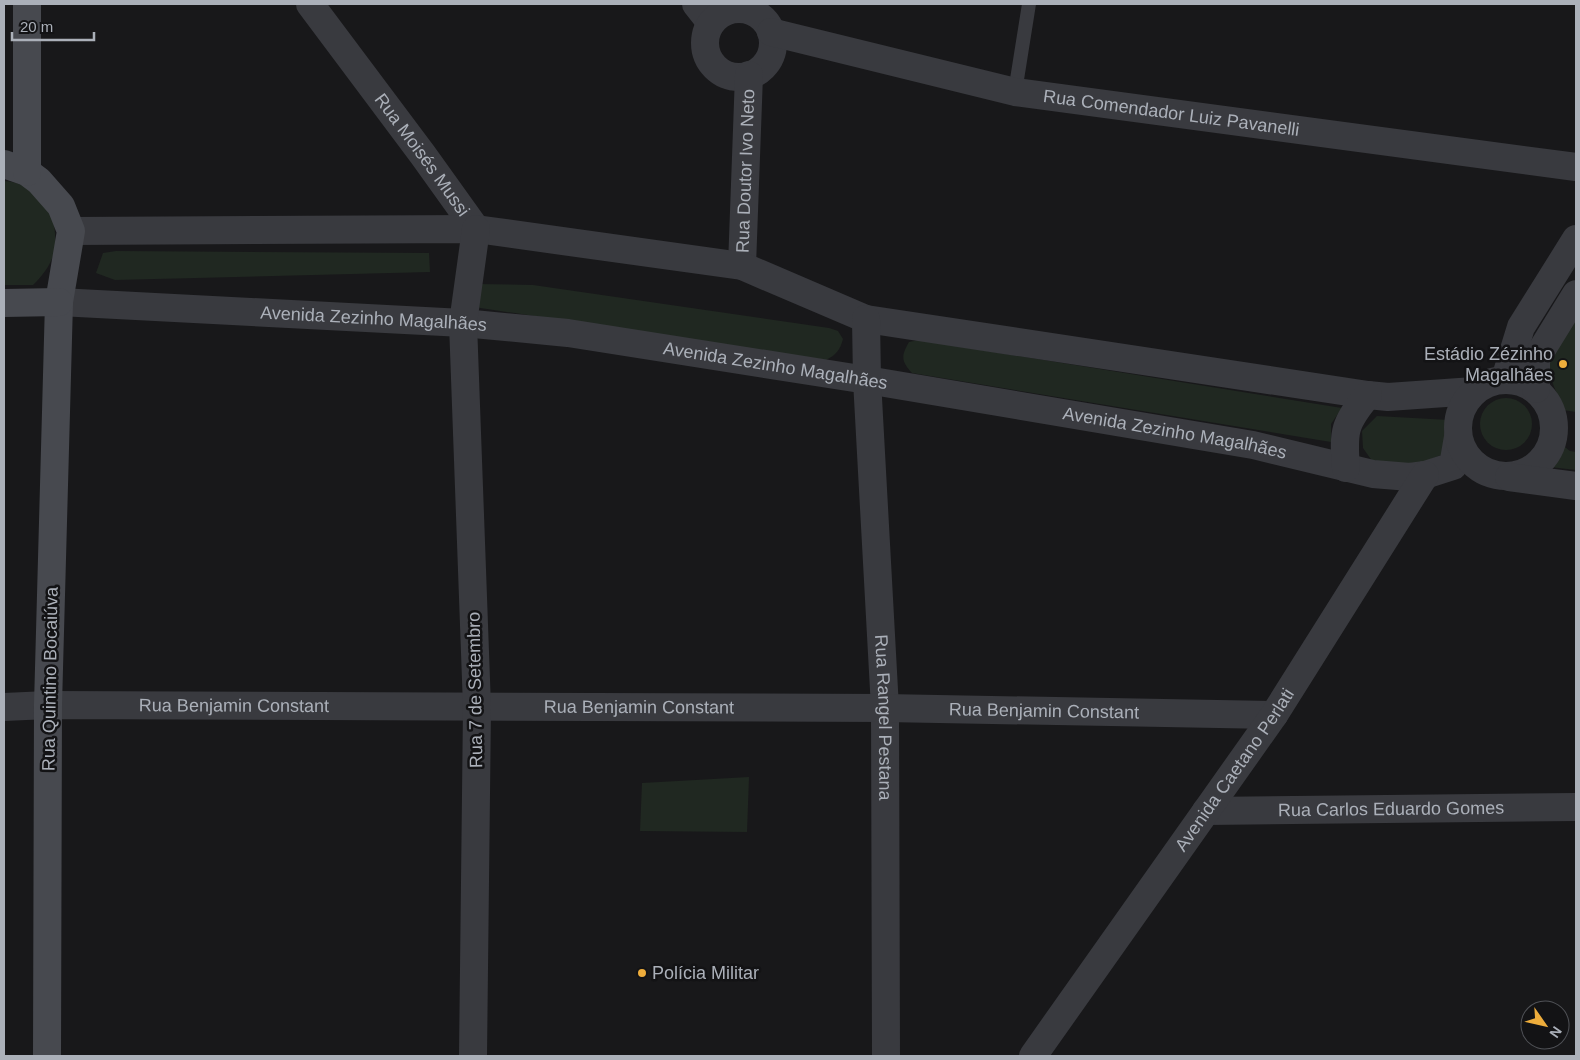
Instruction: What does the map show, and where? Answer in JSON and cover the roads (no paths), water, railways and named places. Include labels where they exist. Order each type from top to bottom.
[{"type":"main road","points":[[27,4],[15,168],[39,181],[61,206],[71,231],[59,302]]},
{"type":"main road","name":"Avenida Zezinho Magalhães","points":[[4,302],[59,302]]},
{"type":"main road","name":"Rua Quintino Bocaiúva","points":[[47,1056],[48,706],[59,302]]},
{"type":"street","name":"Rua Moisés Mussi","points":[[310,4],[476,228],[463,323]]},
{"type":"street","points":[[739,9],[749,11],[758,15],[771,32],[771,53],[759,70],[750,75],[739,77],[728,75],[711,63],[707,54],[705,44],[707,33],[704,14],[719,16],[728,11],[739,9]]},
{"type":"street","name":"Rua Comendador Luiz Pavanelli","points":[[771,32],[1015,92],[1576,167]]},
{"type":"street","name":"Rua Doutor Ivo Neto","points":[[742,266],[750,75]]},
{"type":"street","points":[[71,231],[476,228],[742,266],[866,319],[1368,395],[1388,397],[1474,391]]},
{"type":"street","points":[[1505,379],[1521,327],[1576,239]]},
{"type":"street","points":[[1536,389],[1536,359],[1576,294]]},
{"type":"street","name":"Avenida Zezinho Magalhães","points":[[59,302],[463,323],[568,333],[867,380],[1253,445],[1391,477],[1424,475],[1453,466],[1458,438]]},
{"type":"street","name":"Rua Rangel Pestana","points":[[866,319],[867,380],[885,708],[886,1056]]},
{"type":"street","name":"Rua 7 de Setembro","points":[[463,323],[478,707],[473,1056]]},
{"type":"street","points":[[1507,476],[1524,473],[1538,464],[1549,451],[1554,435],[1565,420],[1536,389],[1522,381],[1505,379],[1488,383],[1474,391],[1464,405],[1458,421],[1458,438],[1465,453],[1476,466],[1491,474],[1576,486]]},
{"type":"street","points":[[1346,468],[1344,442],[1346,427],[1354,411],[1368,395]]},
{"type":"street","name":"Avenida Caetano Perlati","points":[[1033,1056],[1274,715],[1424,475]]},
{"type":"street","name":"Rua Benjamin Constant","points":[[4,707],[885,708],[1274,715]]},
{"type":"street","name":"Rua Carlos Eduardo Gomes","points":[[1206,811],[1576,807]]},
{"type":"lane","points":[[1015,92],[1029,4]]},
{"type":"place","name":"Estádio Zézinho Magalhães","points":[[1563,364]]},
{"type":"place","name":"Polícia Militar","points":[[642,973]]}]
